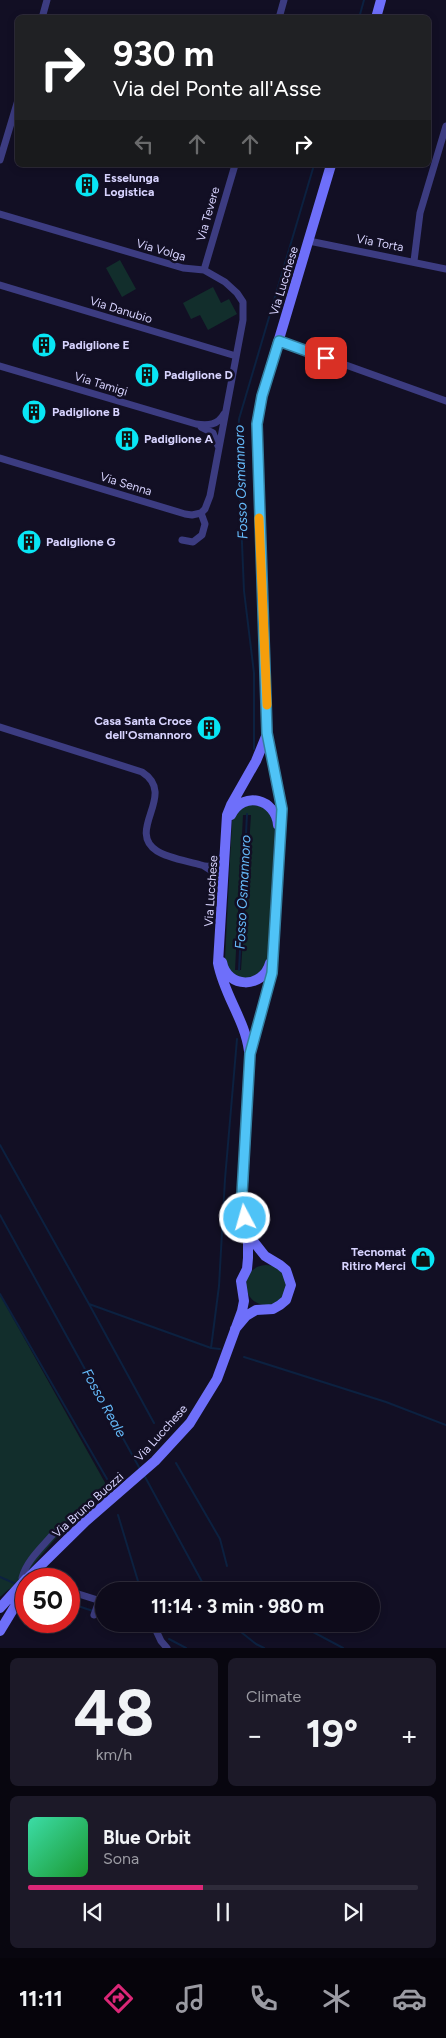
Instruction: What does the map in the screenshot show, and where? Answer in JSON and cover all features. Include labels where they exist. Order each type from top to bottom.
[{"type":"main road","points":[[377,15],[381,0]]},
{"type":"main road","name":"Via Lucchese","points":[[142,1473],[190,1423],[210,1392],[217,1379],[242,1311],[243,1295],[241,1281],[247,1269],[249,1252],[242,1194],[250,1054],[272,973],[282,809],[267,733],[256,436],[262,396],[330,167]]},
{"type":"main road","name":"Via Lucchese","points":[[250,1054],[245,1034],[222,984],[218,964],[228,815],[231,805],[256,761],[267,733]]},
{"type":"main road","points":[[227,826],[232,812],[238,806],[249,800],[262,801],[271,807],[276,815],[279,841]]},
{"type":"main road","points":[[220,946],[225,972],[232,979],[242,983],[252,982],[265,975],[272,953]]},
{"type":"main road","name":"Via Lucchese","points":[[235,1329],[246,1316],[260,1309],[273,1309],[280,1305],[290,1293],[290,1277],[286,1270],[265,1256],[254,1243],[247,1228]]},
{"type":"main road","points":[[247,1269],[262,1260],[274,1261]]},
{"type":"main road","points":[[243,1295],[250,1304],[260,1309]]},
{"type":"main road","name":"Via Bruno Buozzi","points":[[40,1568],[86,1521],[142,1473]]},
{"type":"main road","name":"Via Bruno Buozzi","points":[[0,1608],[15,1594]]},
{"type":"main road","name":"Via Bruno Buozzi","points":[[0,1631],[15,1604]]},
{"type":"street","points":[[43,15],[47,0]]},
{"type":"street","points":[[279,15],[284,0]]},
{"type":"street","points":[[0,160],[15,110]]},
{"type":"street","points":[[414,261],[420,213],[446,126]]},
{"type":"street","name":"Via Tevere","points":[[204,270],[234,167]]},
{"type":"street","name":"Via Volga","points":[[0,214],[183,268],[204,270],[225,282],[237,293],[243,302],[243,320],[208,504],[201,513]]},
{"type":"street","name":"Via Torta","points":[[309,241],[446,269]]},
{"type":"street","name":"Via Danubio","points":[[0,285],[236,356]]},
{"type":"street","points":[[279,341],[446,401]]},
{"type":"street","name":"Via Tamigi","points":[[0,366],[196,424],[215,423],[226,412]]},
{"type":"street","name":"Via Tamigi","points":[[196,424],[212,433],[218,442],[218,450]]},
{"type":"street","name":"Via Senna","points":[[0,458],[185,514],[201,513]]},
{"type":"street","points":[[182,540],[194,542],[202,535],[205,524],[201,513]]},
{"type":"street","points":[[0,727],[134,768],[150,777],[155,784],[155,796],[146,829],[149,842],[155,850],[204,866],[215,873],[224,886]]},
{"type":"street","points":[[204,866],[212,866],[221,860],[226,845]]},
{"type":"street","name":"Via Bruno Buozzi","points":[[27,1568],[54,1533]]},
{"type":"street","points":[[80,1595],[95,1600]]},
{"type":"street","points":[[157,1632],[167,1648]]},
{"type":"green space","points":[[120,260],[136,289],[122,297],[106,268]]},
{"type":"green space","points":[[213,287],[221,303],[229,299],[237,314],[208,330],[200,315],[191,319],[183,303]]},
{"type":"green space","points":[[246,804],[266,807],[275,823],[267,965],[263,971],[245,980],[229,971],[225,958],[232,821],[234,816]],"holes":[[[243,815],[251,815],[241,970],[235,970]]]},
{"type":"green space","points":[[266,1265],[280,1271],[286,1285],[280,1299],[266,1305],[252,1299],[246,1285],[252,1271]]},
{"type":"green space","points":[[0,1295],[108,1488],[96,1497],[65,1528],[31,1568],[15,1568],[15,1587],[9,1589],[0,1597]]},
{"type":"waterway","name":"Fosso Osmannoro","points":[[360,15],[364,0]]},
{"type":"waterway","name":"Fosso Osmannoro","points":[[254,749],[254,673],[244,591],[238,448],[239,419],[313,167]]},
{"type":"waterway","name":"Fosso Osmannoro","points":[[239,970],[247,814]]},
{"type":"waterway","name":"Fosso Osmannoro","points":[[211,1348],[219,1286],[225,1179],[237,1039]]},
{"type":"waterway","points":[[0,1145],[89,1304]]},
{"type":"waterway","name":"Fosso Reale","points":[[0,1215],[140,1469]]},
{"type":"waterway","points":[[0,1294],[107,1479]]},
{"type":"waterway","points":[[154,1423],[89,1304],[211,1348],[220,1349]]},
{"type":"waterway","points":[[244,1357],[386,1402],[446,1425]]},
{"type":"waterway","points":[[176,1463],[220,1539],[227,1566]]},
{"type":"waterway","name":"Fosso Reale","points":[[144,1475],[202,1582]]},
{"type":"waterway","points":[[118,1515],[138,1582]]},
{"type":"waterway","points":[[0,1577],[15,1584]]},
{"type":"waterway","points":[[80,1607],[93,1611]]},
{"type":"waterway","name":"Fosso Reale","points":[[241,1632],[264,1648]]},
{"type":"waterway","points":[[313,1632],[343,1648]]},
{"type":"waterway","points":[[169,1639],[186,1648]]},
{"type":"slow traffic","points":[[259,518],[267,705]]},
{"type":"place","name":"Esselunga Logistica","points":[[87,185]]},
{"type":"place","name":"Padiglione E","points":[[44,345]]},
{"type":"place","name":"Padiglione D","points":[[147,375]]},
{"type":"place","name":"Padiglione B","points":[[34,412]]},
{"type":"place","name":"Padiglione A","points":[[127,439]]},
{"type":"place","name":"Padiglione G","points":[[29,542]]},
{"type":"place","name":"Casa Santa Croce dell'Osmannoro","points":[[209,728]]},
{"type":"place","name":"Tecnomat Ritiro Merci","points":[[423,1259]]},
{"type":"route","points":[[245,1218],[242,1194],[250,1054],[272,973],[279,841],[282,821],[282,809],[267,733],[257,424],[262,396],[279,341],[326,358]]}]
